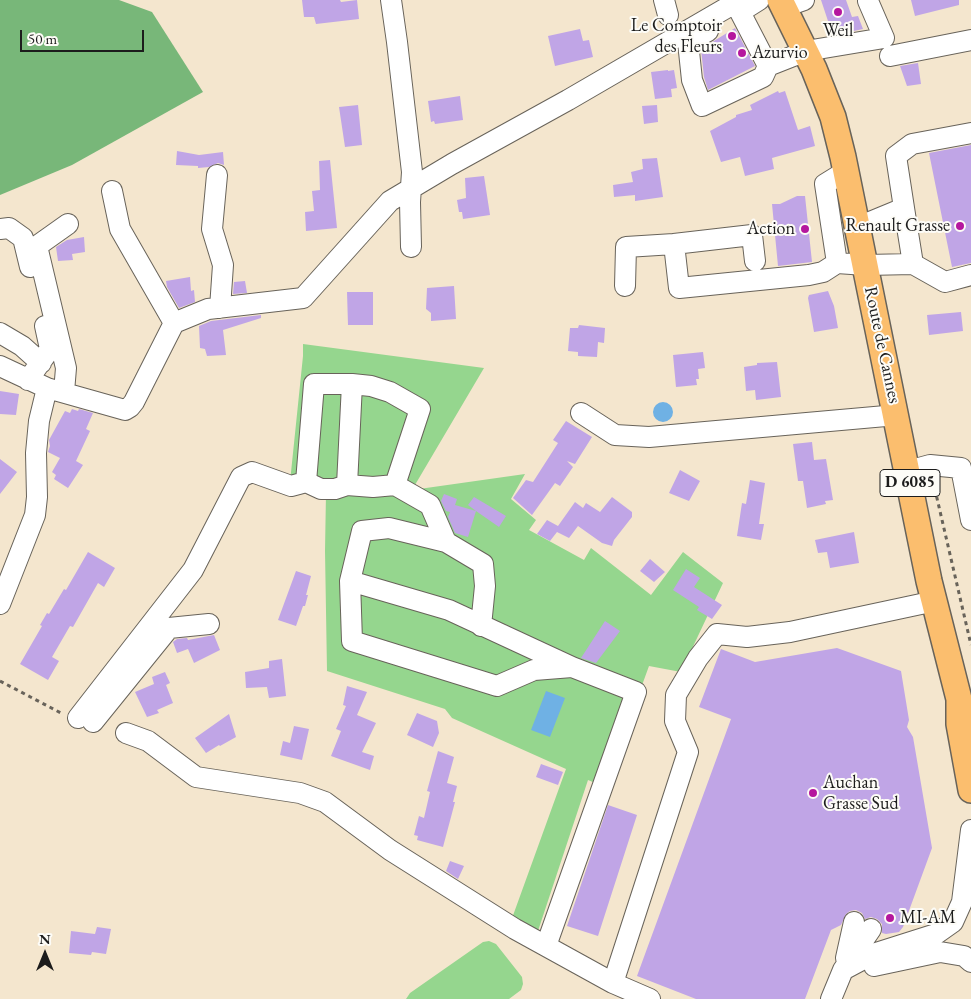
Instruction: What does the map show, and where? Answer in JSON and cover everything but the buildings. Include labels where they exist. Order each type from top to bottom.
[{"type":"main road","name":"Route de Cannes","points":[[789,2],[806,51],[833,117],[846,170],[935,601],[965,708],[959,724],[971,790]]},
{"type":"street","points":[[390,0],[397,42],[412,172],[411,247]]},
{"type":"street","points":[[0,366],[28,380],[56,390],[125,410],[130,407],[174,323],[214,308],[303,298],[390,201],[740,6],[759,0]]},
{"type":"street","points":[[740,6],[688,42],[692,80],[702,106],[762,77],[768,66],[806,51],[884,38],[868,1]]},
{"type":"street","points":[[740,6],[768,66]]},
{"type":"street","points":[[890,56],[971,40]]},
{"type":"street","points":[[913,264],[896,156],[912,144],[971,134]]},
{"type":"street","points":[[837,263],[825,184],[846,170]]},
{"type":"street","points":[[214,308],[223,265],[212,229],[217,176]]},
{"type":"street","points":[[112,190],[120,230],[174,323]]},
{"type":"street","points":[[858,227],[904,208]]},
{"type":"street","points":[[0,604],[34,515],[37,497],[36,453],[38,422],[66,368],[36,246],[68,224]]},
{"type":"street","points":[[0,229],[9,228],[23,238],[50,349],[28,380]]},
{"type":"street","points":[[625,286],[626,247],[674,244],[752,235],[755,261]]},
{"type":"street","points":[[674,244],[679,288],[816,274],[837,263],[866,265],[913,264],[945,282],[971,275]]},
{"type":"street","points":[[0,333],[22,346],[41,363]]},
{"type":"street","points":[[306,482],[314,384],[352,384],[371,386],[390,392],[420,409],[395,485]]},
{"type":"street","points":[[347,485],[352,384]]},
{"type":"street","points":[[581,413],[615,435],[649,437],[897,415]]},
{"type":"street","points":[[908,471],[930,465],[966,465],[971,520]]},
{"type":"street","points":[[210,624],[170,628],[86,720],[193,570],[242,477],[252,472],[291,486],[306,482],[321,489],[335,489],[347,485],[373,487],[395,485],[430,505],[446,542]]},
{"type":"street","points":[[481,626],[485,586],[483,564],[446,542],[389,528],[362,530],[350,582],[352,642],[497,686],[534,670],[572,667]]},
{"type":"street","points":[[350,582],[449,610],[572,667],[636,692],[546,946]]},
{"type":"street","points":[[613,983],[688,752],[675,721],[676,695],[698,658],[717,634],[747,636],[790,632],[935,601]]},
{"type":"street","points":[[126,733],[148,741],[196,777],[300,793],[325,802],[390,850],[515,929],[613,983],[646,998]]},
{"type":"street","points":[[843,970],[873,954],[936,934],[953,922],[962,902],[971,830]]},
{"type":"street","points":[[831,999],[863,926]]},
{"type":"street","points":[[843,970],[876,966],[940,952],[964,956],[971,962]]},
{"type":"path","points":[[932,478],[971,645]]},
{"type":"green space","points":[[0,0],[119,0],[152,12],[203,92],[72,165],[0,195]]},
{"type":"green space","points":[[303,344],[484,368],[412,490],[525,474],[511,499],[536,520],[529,530],[584,560],[591,548],[651,595],[683,552],[723,583],[681,672],[649,666],[605,787],[588,780],[537,934],[511,921],[566,769],[452,718],[445,709],[327,671],[326,493],[290,482]]},
{"type":"green space","points":[[489,941],[496,944],[522,977],[523,984],[521,990],[509,999],[406,999],[410,993],[483,942]]},
{"type":"water","points":[[663,402],[670,405],[673,412],[670,419],[663,422],[656,419],[653,412],[656,405]]},
{"type":"water","points":[[546,691],[565,698],[550,737],[531,730]]},
{"type":"place","name":"Weil","points":[[838,12]]},
{"type":"place","name":"Le Comptoir des Fleurs","points":[[732,36]]},
{"type":"place","name":"Azurvio","points":[[742,53]]},
{"type":"place","name":"Renault Grasse","points":[[960,226]]},
{"type":"place","name":"Action","points":[[805,229]]},
{"type":"place","name":"Auchan Grasse Sud","points":[[813,793]]},
{"type":"place","name":"MI-AM","points":[[890,918]]}]
